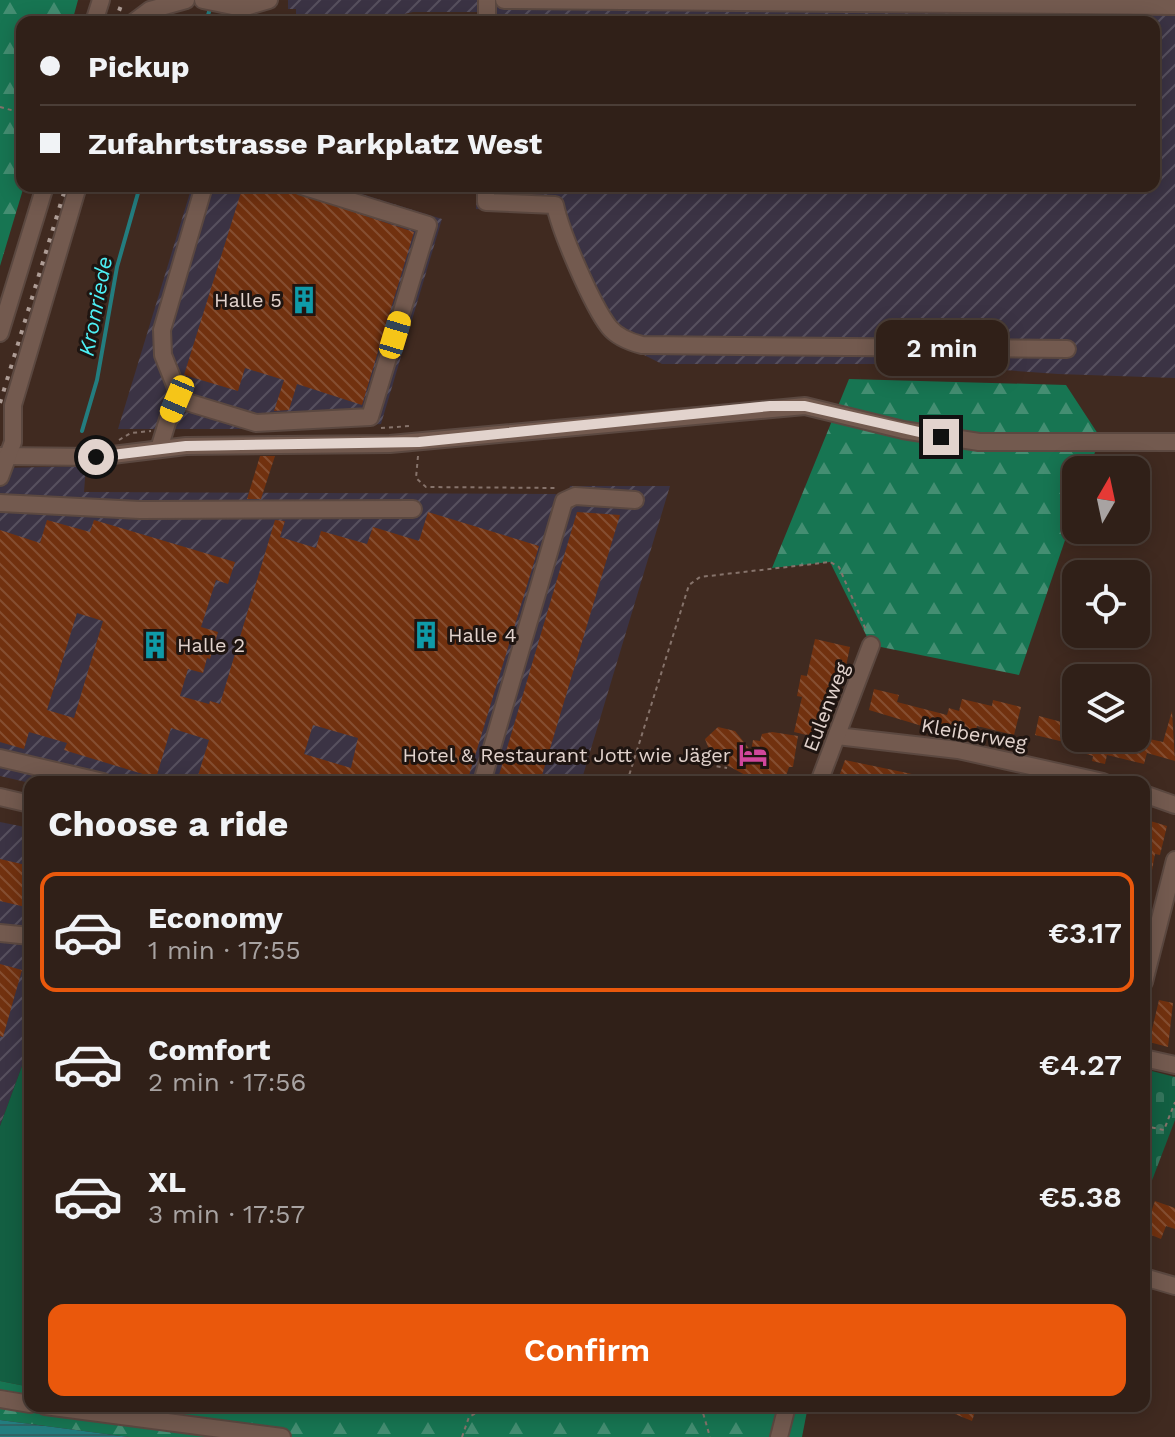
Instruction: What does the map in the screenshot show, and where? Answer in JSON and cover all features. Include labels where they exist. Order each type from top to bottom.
[{"type":"street","points":[[142,16],[150,10],[186,0]]},
{"type":"street","points":[[204,0],[224,5],[241,15],[268,0]]},
{"type":"street","points":[[504,0],[1175,6]]},
{"type":"street","points":[[0,333],[43,192]]},
{"type":"street","points":[[0,477],[3,456],[13,442],[13,405],[76,192]]},
{"type":"street","points":[[159,449],[177,399],[174,377],[163,355],[162,330],[202,192]]},
{"type":"street","points":[[177,399],[256,423],[370,417],[428,225],[321,192]]},
{"type":"street","points":[[486,192],[486,202],[555,205],[600,311],[611,329],[629,342],[642,345],[1067,349]]},
{"type":"street","points":[[3,456],[96,457],[159,449],[419,442],[805,406],[903,430],[979,442],[1175,442]]},
{"type":"street","points":[[484,776],[564,501],[568,498],[635,500]]},
{"type":"street","points":[[0,503],[140,510],[413,509]]},
{"type":"street","name":"Eulenweg","points":[[821,776],[871,645]]},
{"type":"street","name":"Kleiberweg","points":[[837,736],[972,753],[1076,776]]},
{"type":"street","points":[[0,758],[77,776]]},
{"type":"street","points":[[1150,796],[1175,805]]},
{"type":"street","points":[[0,797],[24,803]]},
{"type":"street","points":[[1150,951],[1175,863]]},
{"type":"street","points":[[0,933],[24,935]]},
{"type":"street","points":[[1150,1059],[1175,1065]]},
{"type":"street","points":[[1150,1279],[1175,1286]]},
{"type":"street","points":[[0,1399],[24,1403]]},
{"type":"street","points":[[91,1412],[282,1437]]},
{"type":"street","points":[[779,1437],[785,1412]]},
{"type":"path","points":[[419,442],[416,478],[426,487],[554,488],[565,492],[568,498]]},
{"type":"path","points":[[629,776],[689,585],[700,577],[830,562],[839,567],[871,645]]},
{"type":"path","points":[[685,761],[727,768]]},
{"type":"path","points":[[1150,1127],[1164,1130],[1175,1102]]},
{"type":"path","points":[[462,1437],[469,1417],[478,1412]]},
{"type":"path","points":[[703,1412],[710,1437]]},
{"type":"shaded area","points":[[288,0],[1175,0],[1175,378],[1058,374],[921,364],[662,364],[604,335],[546,212],[476,209],[477,192],[1160,192],[1160,16],[477,16],[477,12],[413,12],[395,16],[296,16],[296,9],[288,9]]},
{"type":"shaded area","points":[[190,192],[355,192],[442,219],[381,424],[320,429],[118,429]]},
{"type":"shaded area","points":[[86,466],[84,492],[555,494],[567,498],[570,486],[670,486],[583,776],[24,776],[24,782],[0,776],[0,468]]},
{"type":"shaded area","points":[[0,822],[24,827],[24,1060],[0,1126]]},
{"type":"green space","points":[[0,0],[78,0],[74,16],[16,16],[16,192],[22,192],[0,266]]},
{"type":"green space","points":[[849,379],[1066,385],[1100,437],[1094,456],[1062,456],[1064,544],[1019,675],[871,645],[830,562],[772,568]]},
{"type":"green space","points":[[24,1060],[24,1386],[0,1381],[0,1126]]},
{"type":"green space","points":[[1150,1071],[1175,1077],[1175,1120],[1151,1183]]},
{"type":"green space","points":[[0,1381],[24,1386],[24,1412],[807,1412],[802,1437],[129,1437],[0,1420]]},
{"type":"water","points":[[0,1420],[129,1437],[0,1437]]},
{"type":"building","name":"Halle 5","points":[[241,192],[293,192],[414,232],[362,405],[297,384],[289,410],[274,411],[284,380],[245,368],[238,391],[184,375]]},
{"type":"building","points":[[260,456],[275,456],[261,499],[247,499]]},
{"type":"building","points":[[428,512],[539,546],[469,776],[198,776],[209,740],[171,728],[157,776],[64,750],[67,743],[29,732],[24,749],[0,742],[0,530],[40,543],[47,520],[90,532],[94,520],[235,562],[228,584],[216,580],[201,627],[218,632],[210,659],[207,658],[203,673],[188,669],[180,696],[220,704],[275,520],[285,521],[280,537],[316,548],[321,531],[367,544],[373,527],[419,541]],"holes":[[[77,613],[103,621],[74,718],[47,710]],[[313,725],[358,738],[351,768],[304,754]]]},
{"type":"building","points":[[577,512],[620,515],[542,776],[499,776]]},
{"type":"building","points":[[815,639],[850,647],[846,666],[840,665],[833,703],[823,701],[815,737],[794,732],[802,697],[797,696],[801,675],[807,676]]},
{"type":"building","points":[[874,689],[899,695],[897,702],[947,715],[949,708],[959,711],[962,699],[992,706],[993,700],[1021,707],[1014,735],[977,726],[974,736],[961,733],[962,729],[933,722],[932,729],[869,710]]},
{"type":"building","points":[[1172,711],[1175,761],[1147,753],[1144,764],[1107,755],[1105,764],[1092,761],[1093,756],[1079,752],[1150,752],[1150,739],[1163,742]]},
{"type":"building","points":[[1039,716],[1062,722],[1062,742],[1035,735]]},
{"type":"building","name":"Hotel & Restaurant Jott wie Jäger","points":[[718,727],[735,731],[751,751],[753,740],[760,741],[762,734],[772,732],[798,736],[793,767],[789,767],[786,776],[747,776],[712,757],[705,739]]},
{"type":"building","points":[[845,760],[921,776],[839,776]]},
{"type":"building","points":[[1150,821],[1167,826],[1160,855],[1155,854],[1150,882]]},
{"type":"building","points":[[0,859],[24,865],[24,907],[0,901]]},
{"type":"building","points":[[0,964],[22,970],[3,1037],[0,1036]]},
{"type":"building","points":[[1159,1000],[1173,1003],[1168,1047],[1150,1042]]},
{"type":"building","points":[[1155,1201],[1175,1208],[1175,1229],[1166,1226],[1161,1239],[1150,1234],[1150,1215]]},
{"type":"building","points":[[950,1412],[975,1412],[972,1421]]},
{"type":"waterway","name":"Kronriede","points":[[208,16],[211,5]]},
{"type":"waterway","name":"Kronriede","points":[[82,431],[97,380],[117,267],[138,192]]},
{"type":"railway","points":[[117,16],[123,0]]},
{"type":"railway","points":[[0,403],[64,192]]},
{"type":"place","name":"Halle 5","points":[[304,300]]},
{"type":"place","name":"Halle 4","points":[[426,635]]},
{"type":"place","name":"Halle 2","points":[[155,645]]},
{"type":"place","name":"Hotel & Restaurant Jott wie Jäger","points":[[753,755]]},
{"type":"route","points":[[96,457],[186,446],[419,442],[770,406],[805,406],[941,437]]}]
